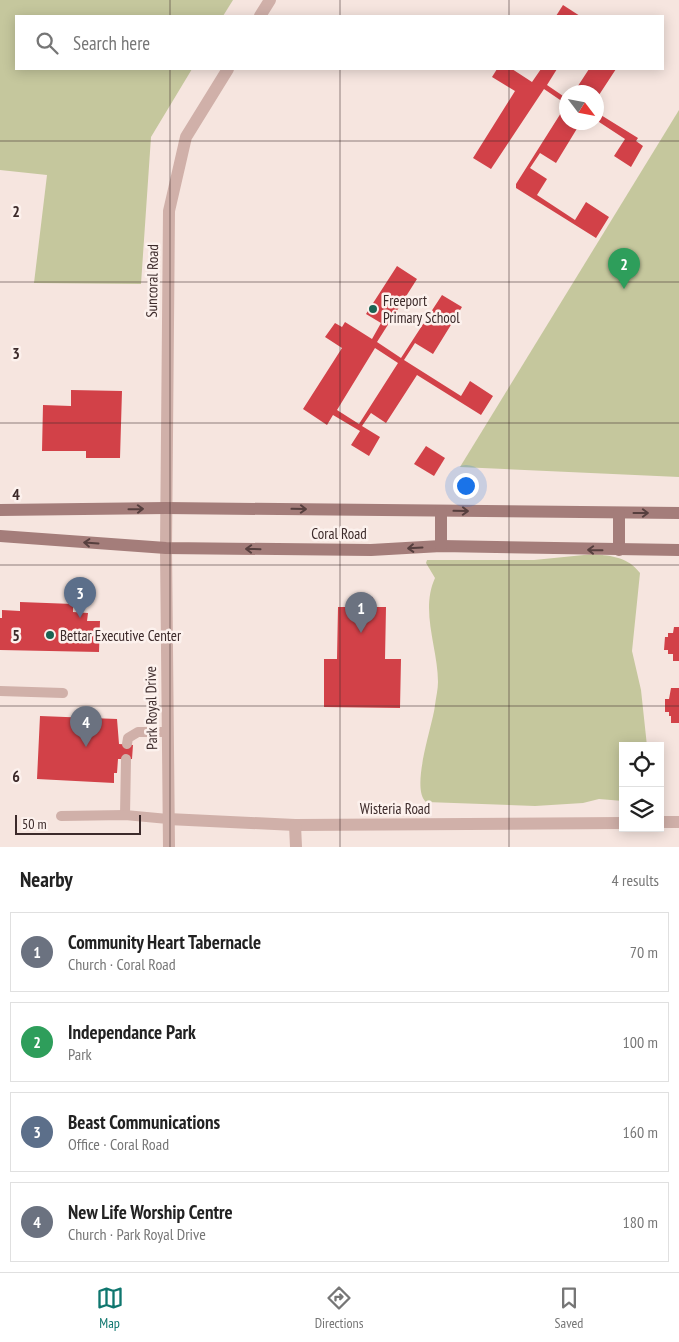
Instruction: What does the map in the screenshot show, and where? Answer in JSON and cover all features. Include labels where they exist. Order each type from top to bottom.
[{"type":"main road","name":"Coral Road","points":[[0,510],[166,508],[679,513]]},
{"type":"main road","points":[[440,546],[441,511]]},
{"type":"main road","points":[[618,513],[619,550]]},
{"type":"main road","name":"Coral Road","points":[[0,536],[166,548],[371,550],[440,546],[679,550]]},
{"type":"street","points":[[261,15],[270,0]]},
{"type":"street","name":"Suncoral Road","points":[[166,508],[169,211],[186,137],[227,70]]},
{"type":"street","name":"Park Royal Drive","points":[[166,508],[169,847]]},
{"type":"street","name":"Wisteria Road","points":[[168,819],[295,825],[619,822]]},
{"type":"street","points":[[664,822],[679,822]]},
{"type":"street","points":[[295,825],[296,847]]},
{"type":"lane","points":[[0,691],[63,693]]},
{"type":"lane","points":[[127,744],[128,738],[138,732],[168,732]]},
{"type":"lane","points":[[125,815],[126,759]]},
{"type":"lane","points":[[61,816],[125,815],[168,819]]},
{"type":"green space","points":[[0,0],[233,0],[224,15],[15,15],[15,70],[191,70],[151,137],[141,284],[34,283],[47,175],[0,170]]},
{"type":"green space","points":[[679,110],[679,477],[460,467]]},
{"type":"green space","points":[[594,554],[625,560],[640,573],[632,651],[641,690],[647,742],[619,742],[619,801],[599,799],[583,803],[535,806],[426,802],[422,795],[420,784],[421,770],[438,682],[429,616],[429,603],[435,578],[426,563],[427,560],[534,560]]},
{"type":"building","points":[[563,5],[578,15],[557,15]]},
{"type":"building","points":[[496,70],[514,70],[532,82],[540,70],[556,70],[547,85],[559,93],[559,99],[544,89],[491,169],[473,158],[515,91],[492,77]]},
{"type":"building","points":[[588,70],[615,70],[604,87],[604,85],[579,85]]},
{"type":"building","points":[[559,116],[559,130],[576,130],[556,163],[540,153],[530,168],[547,179],[537,195],[575,220],[586,202],[609,217],[596,238],[516,188],[516,184]]},
{"type":"building","points":[[604,117],[638,138],[636,141],[643,146],[631,167],[614,156],[625,139],[604,125]]},
{"type":"building","points":[[397,266],[417,279],[377,342],[401,358],[442,295],[462,307],[433,354],[415,343],[404,360],[461,396],[470,381],[493,396],[481,415],[417,375],[386,423],[371,413],[362,426],[380,437],[369,456],[351,445],[360,431],[333,415],[327,425],[303,409],[342,348],[325,337],[335,323],[342,327],[345,322],[372,339],[381,323],[366,314]],"holes":[[[375,348],[398,363],[359,424],[337,410]]]},
{"type":"building","points":[[71,390],[122,391],[120,458],[86,458],[86,451],[42,451],[43,405],[71,406]]},
{"type":"building","points":[[426,446],[445,458],[434,476],[414,464]]},
{"type":"building","points":[[351,597],[373,597],[373,607],[386,607],[385,659],[401,659],[400,708],[324,707],[324,659],[337,659],[338,607],[350,607]]},
{"type":"building","name":"Bettar Executive Center","points":[[20,602],[73,604],[73,612],[88,613],[87,621],[100,621],[99,652],[0,650],[0,618],[2,618],[2,610],[20,611]]},
{"type":"building","points":[[674,627],[679,627],[679,661],[673,661],[673,654],[668,654],[668,650],[664,650],[665,637],[668,637],[668,633],[673,633]]},
{"type":"building","points":[[671,688],[679,688],[679,723],[671,723],[669,712],[665,712],[665,699],[669,699]]},
{"type":"building","points":[[40,716],[117,719],[119,744],[133,745],[132,759],[118,759],[117,773],[114,773],[114,783],[37,779]]},
{"type":"place","name":"Independance Park","points":[[624,289]]},
{"type":"place","name":"Freeport Primary School","points":[[373,309]]},
{"type":"place","name":"Beast Communications","points":[[80,618]]},
{"type":"place","name":"Community Heart Tabernacle","points":[[361,633]]},
{"type":"place","name":"Bettar Executive Center","points":[[50,635]]},
{"type":"place","name":"New Life Worship Centre","points":[[86,747]]}]
